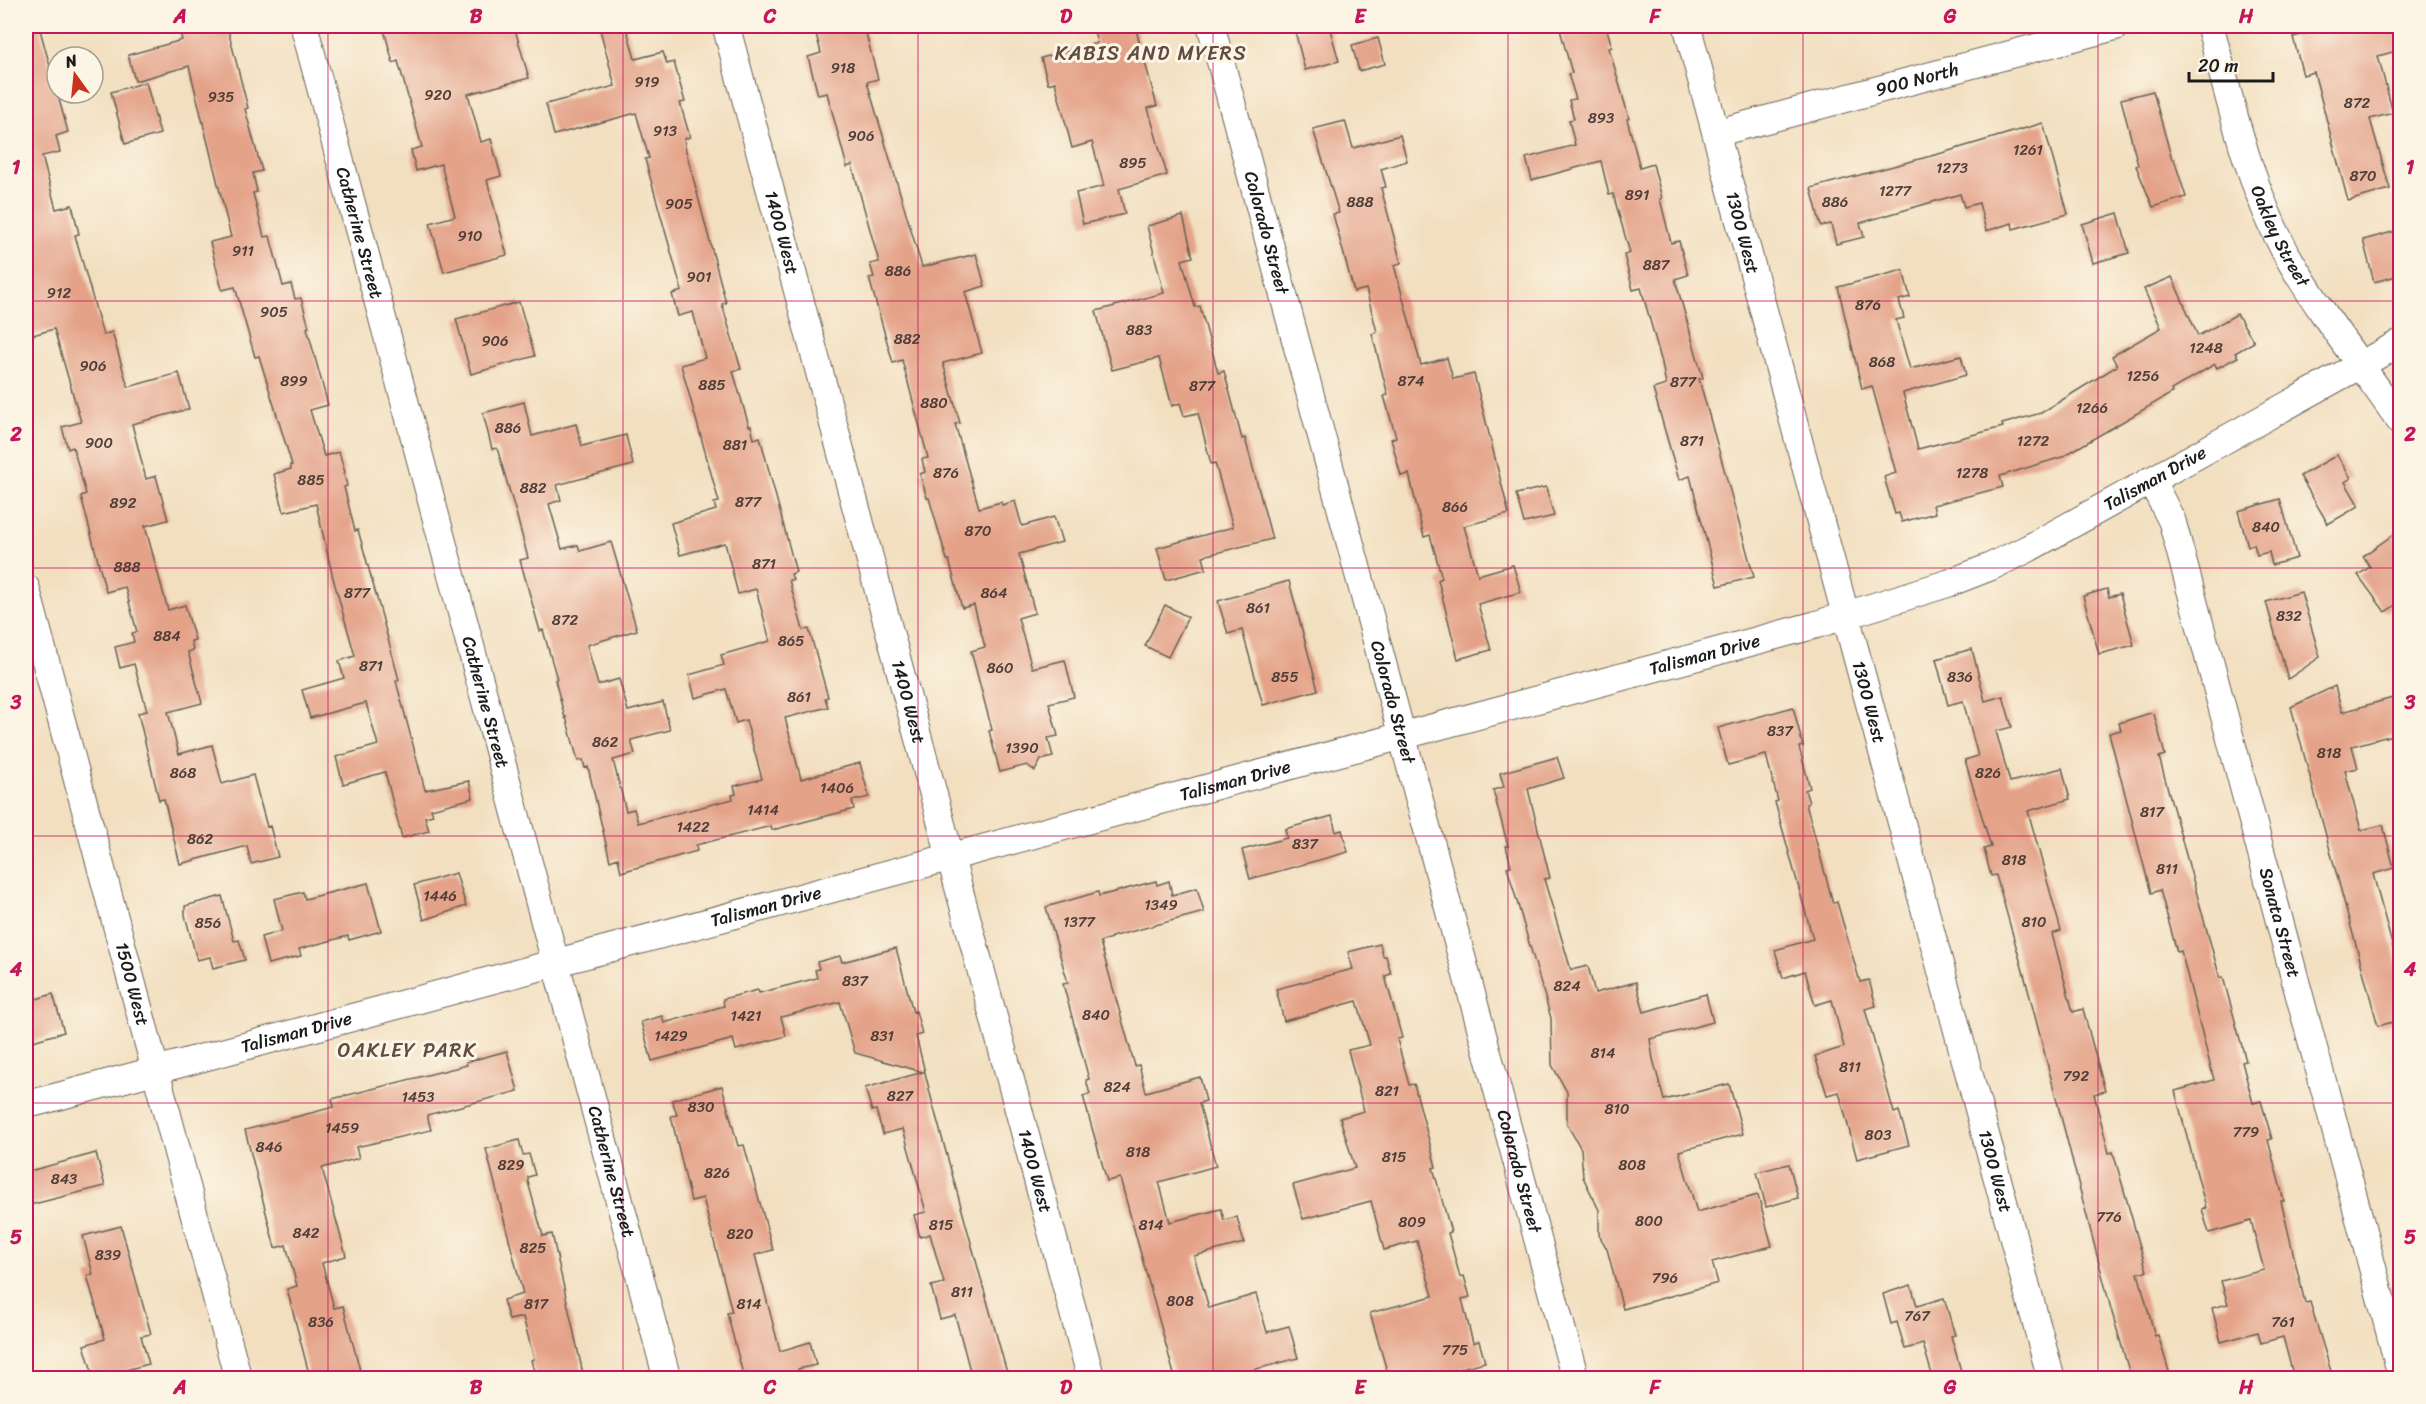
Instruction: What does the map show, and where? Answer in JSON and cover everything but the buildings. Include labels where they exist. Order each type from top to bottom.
[{"type":"street","name":"Catherine Street","points":[[304,26],[667,1378]]},
{"type":"street","name":"1400 West","points":[[726,26],[1091,1378]]},
{"type":"street","name":"Colorado Street","points":[[1211,26],[1575,1378]]},
{"type":"street","name":"1300 West","points":[[1688,26],[2051,1378]]},
{"type":"street","name":"900 North","points":[[1716,133],[2117,26]]},
{"type":"street","name":"Oakley Street","points":[[2210,26],[2243,149],[2270,219],[2306,286],[2400,421]]},
{"type":"street","name":"Talisman Drive","points":[[26,1105],[1804,628],[1949,583],[2029,548],[2400,343]]},
{"type":"street","name":"Sonata Street","points":[[2151,480],[2172,521],[2400,1370]]},
{"type":"street","name":"1500 West","points":[[26,588],[238,1378]]},
{"type":"district","name":"KABIS AND MYERS","points":[[1151,53]]},
{"type":"district","name":"OAKLEY PARK","points":[[407,1050]]}]
